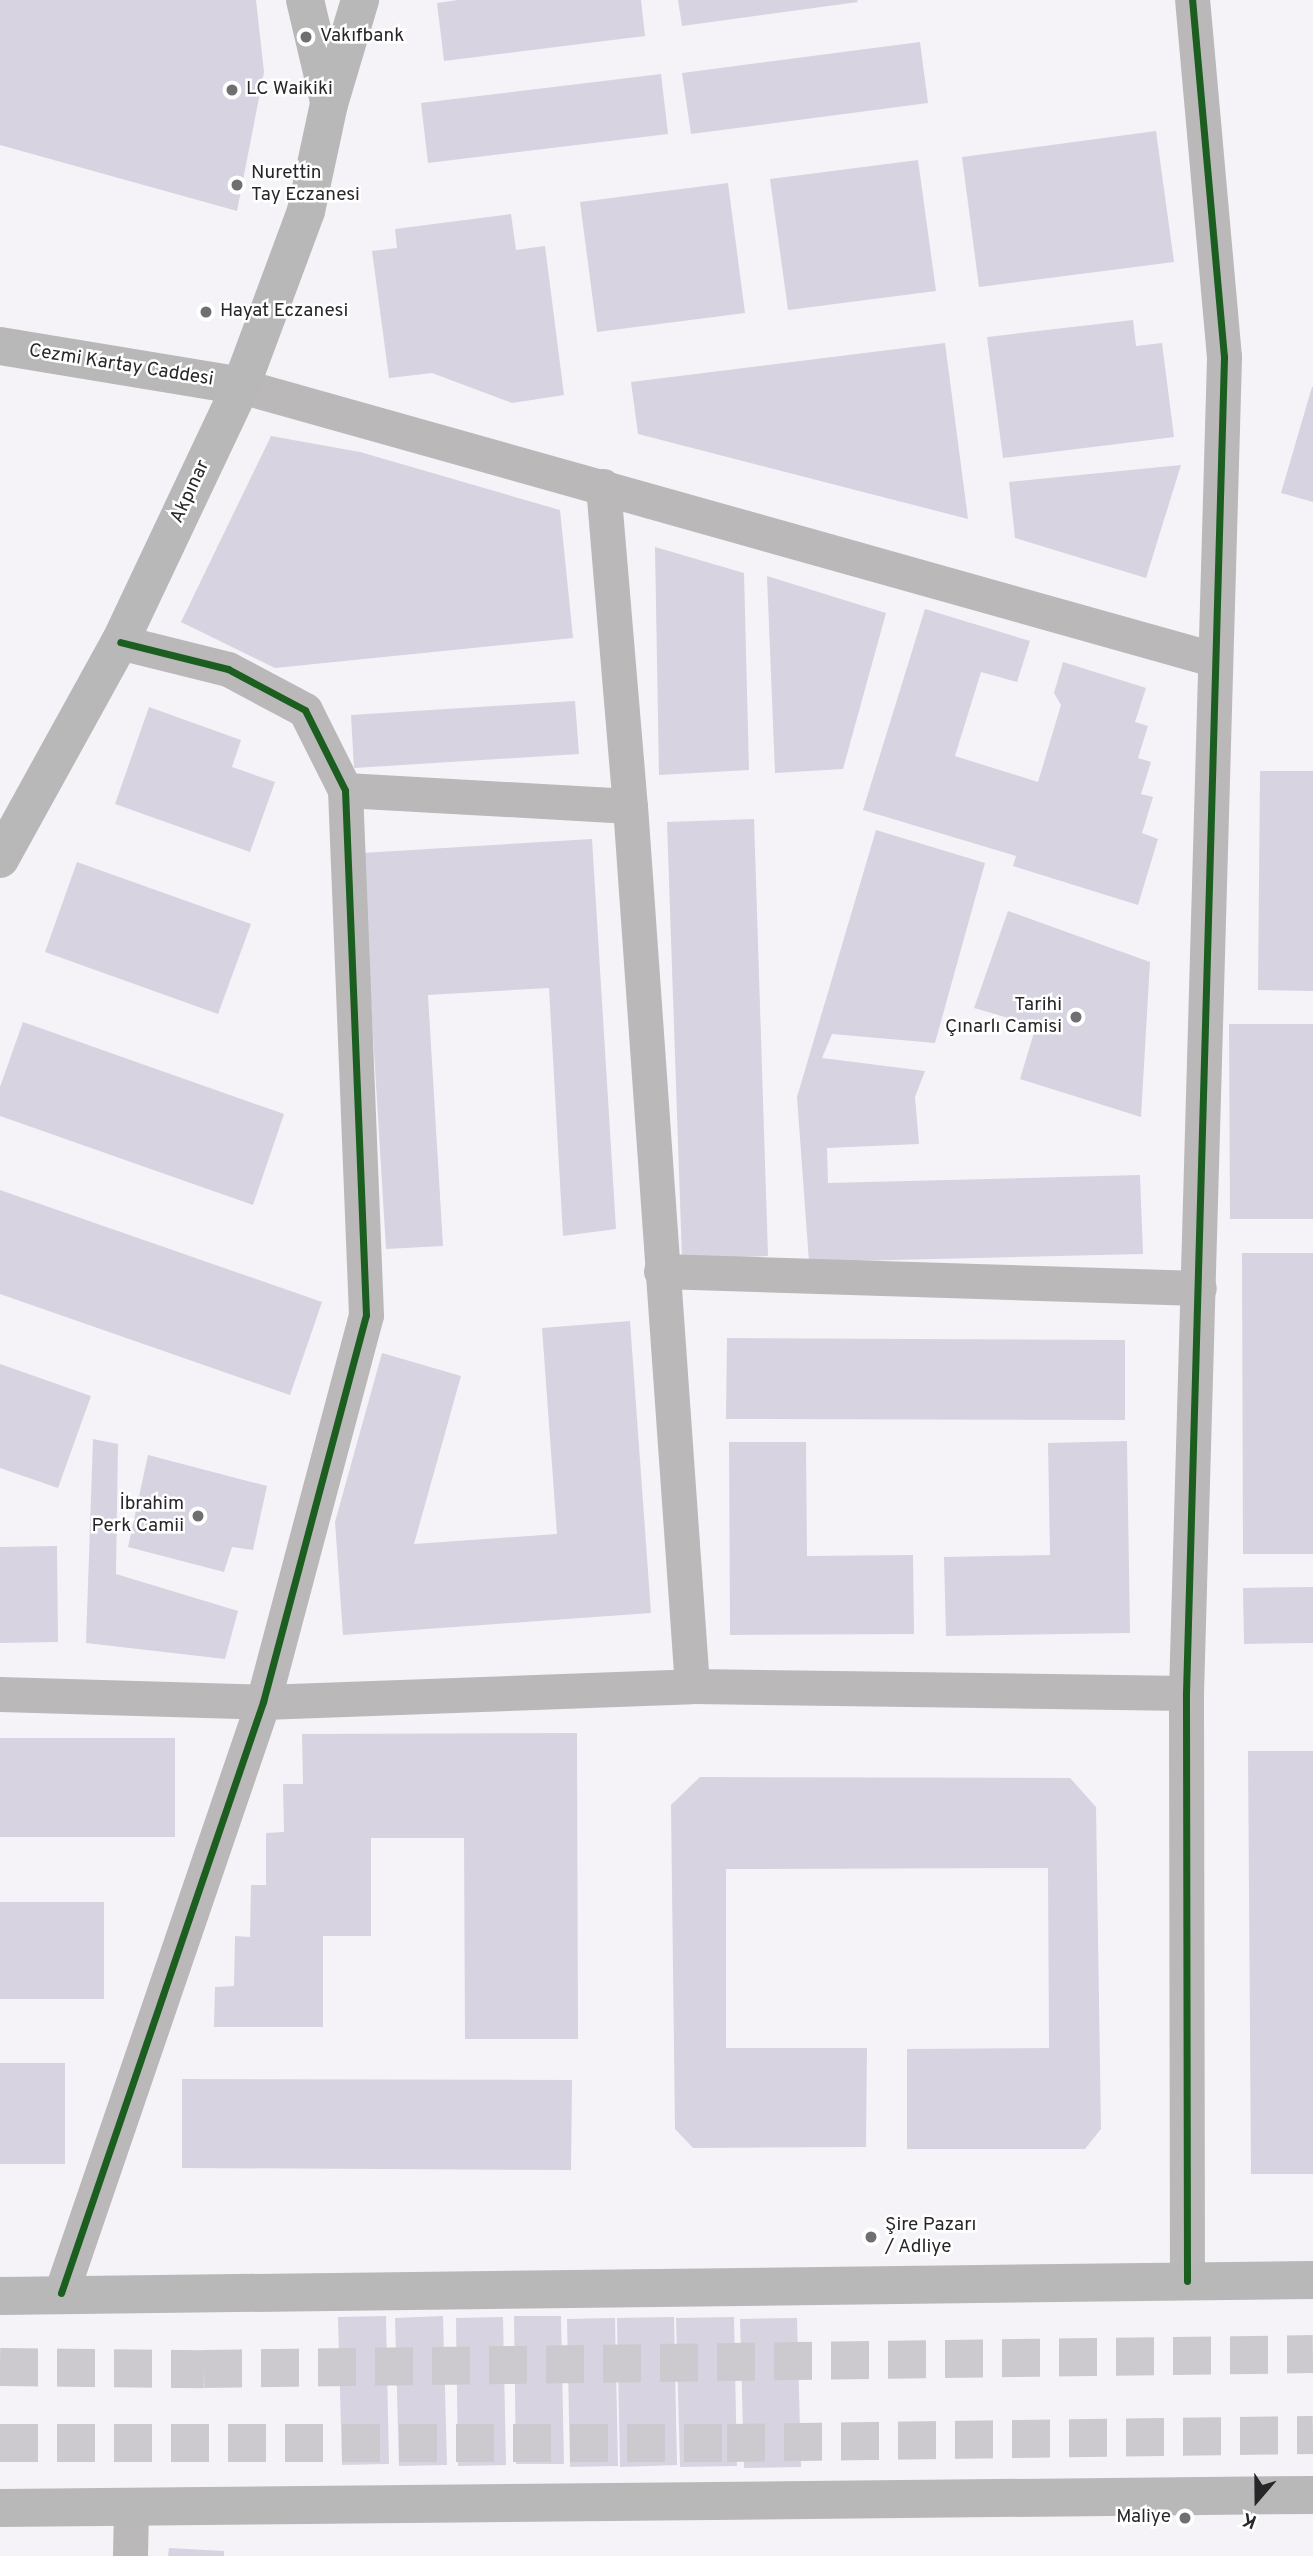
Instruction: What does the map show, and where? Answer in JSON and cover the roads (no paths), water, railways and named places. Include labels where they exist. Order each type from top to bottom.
[{"type":"main road","name":"Akpınar","points":[[305,0],[329,104]]},
{"type":"main road","name":"Akpınar","points":[[0,859],[120,642],[241,386],[306,211],[329,104],[360,0]]},
{"type":"main road","name":"Cezmi Kartay Caddesi","points":[[0,346],[241,386]]},
{"type":"main road","points":[[0,2296],[61,2293],[1313,2280]]},
{"type":"main road","points":[[0,2508],[1313,2495]]},
{"type":"street","points":[[1187,2281],[1186,1693],[1214,837],[1213,659],[1224,357],[1192,0]]},
{"type":"street","points":[[241,386],[1213,659]]},
{"type":"street","points":[[603,486],[630,806],[692,1686]]},
{"type":"street","points":[[61,2293],[264,1702],[366,1315],[345,790],[305,710],[228,669],[120,642]]},
{"type":"street","points":[[345,790],[630,806]]},
{"type":"street","points":[[661,1271],[1199,1288]]},
{"type":"street","points":[[0,1694],[264,1702],[692,1686],[1186,1693]]},
{"type":"street","points":[[130,2556],[131,2508]]},
{"type":"tunnel","points":[[0,2367],[204,2369],[1313,2354]]},
{"type":"tunnel","points":[[0,2443],[727,2443],[1313,2435]]},
{"type":"place","name":"Vakıfbank","points":[[306,37]]},
{"type":"place","name":"LC Waikiki","points":[[232,90]]},
{"type":"place","name":"Nurettin Tay Eczanesi","points":[[237,185]]},
{"type":"place","name":"Hayat Eczanesi","points":[[206,312]]},
{"type":"place","name":"Tarihi Çınarlı Camisi","points":[[1076,1017]]},
{"type":"place","name":"İbrahim Perk Camii","points":[[198,1516]]},
{"type":"place","name":"Şire Pazarı / Adliye","points":[[871,2237]]},
{"type":"place","name":"Maliye","points":[[1185,2518]]}]
